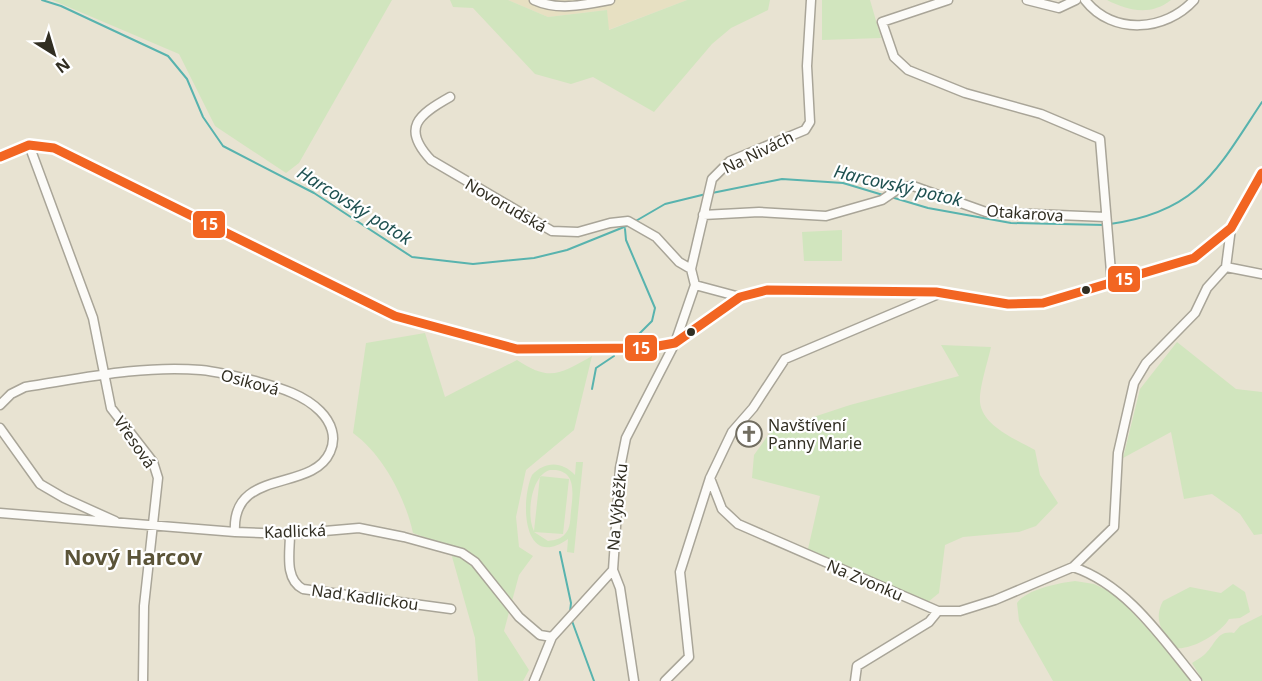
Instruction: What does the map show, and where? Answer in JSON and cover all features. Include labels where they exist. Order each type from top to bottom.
[{"type":"street","points":[[534,0],[548,6],[580,6],[610,0]]},
{"type":"street","name":"Na Nivách","points":[[690,269],[715,173],[730,161],[809,126],[807,66],[811,0]]},
{"type":"street","points":[[948,0],[882,22],[894,57],[908,70],[956,89],[1041,114],[1100,139],[1106,182],[1107,234],[1112,284]]},
{"type":"street","points":[[1027,0],[1059,8],[1076,0]]},
{"type":"street","points":[[1086,0],[1108,19],[1137,26],[1170,19],[1194,0]]},
{"type":"street","name":"Novorudská","points":[[450,98],[430,108],[418,120],[414,132],[418,147],[430,160],[552,231],[578,232],[610,223],[628,221],[644,229],[690,269]]},
{"type":"street","points":[[0,157],[29,145],[54,148],[395,316],[516,349],[647,348],[675,344],[740,297],[767,290],[941,293],[1026,305],[1043,303],[1194,258],[1231,228],[1262,173]]},
{"type":"street","name":"Vřesová","points":[[29,145],[93,318],[111,408],[153,462],[158,478],[144,606],[143,681]]},
{"type":"street","name":"Otakarova","points":[[703,215],[759,212],[826,216],[882,200],[901,187],[913,186],[986,212],[1107,219]]},
{"type":"street","points":[[855,681],[857,666],[928,622],[938,611],[960,611],[995,600],[1073,567],[1114,527],[1118,453],[1134,383],[1146,363],[1195,313],[1207,288],[1226,267],[1231,228]]},
{"type":"street","points":[[1226,267],[1262,274]]},
{"type":"street","points":[[690,269],[695,285],[740,297]]},
{"type":"street","name":"Na Výběžku","points":[[634,681],[620,588],[613,570],[620,468],[626,438],[675,344],[695,285]]},
{"type":"street","points":[[665,681],[690,657],[680,572],[710,478],[732,432],[753,408],[785,359],[941,293]]},
{"type":"street","name":"Osiková","points":[[0,405],[11,394],[25,387],[146,369],[201,370],[227,374],[276,387],[313,404],[326,417],[334,438],[326,459],[312,469],[244,498],[234,516],[235,532]]},
{"type":"street","points":[[0,428],[40,484],[64,498],[120,523]]},
{"type":"street","name":"Na Zvonku","points":[[710,478],[722,509],[738,524],[938,611]]},
{"type":"street","name":"Kadlická","points":[[0,513],[235,532],[290,534],[360,528],[404,537],[462,553],[476,562],[519,617],[540,635],[552,637]]},
{"type":"street","name":"Nad Kadlickou","points":[[290,534],[290,572],[297,586],[303,589],[451,609]]},
{"type":"street","points":[[1073,567],[1096,575],[1115,588],[1172,649],[1197,681]]},
{"type":"street","points":[[534,681],[552,637],[613,570]]},
{"type":"shaded area","points":[[508,0],[687,0],[608,30],[607,10],[548,17]]},
{"type":"green space","points":[[52,0],[392,0],[299,163],[286,173],[215,126],[179,54]]},
{"type":"green space","points":[[450,0],[508,0],[548,17],[607,10],[609,30],[687,0],[770,0],[768,10],[731,28],[712,44],[654,112],[593,77],[571,84],[535,74],[473,8],[453,7]]},
{"type":"green space","points":[[822,0],[870,0],[881,38],[822,40]]},
{"type":"green space","points":[[1107,0],[1171,0],[1156,8],[1139,10],[1123,7]]},
{"type":"green space","points":[[842,230],[842,261],[804,261],[802,232]]},
{"type":"green space","points":[[425,333],[445,397],[517,360],[538,371],[555,373],[592,356],[574,430],[526,470],[516,517],[519,547],[533,556],[519,575],[504,631],[529,670],[523,681],[478,681],[475,638],[449,546],[413,533],[404,505],[391,478],[374,453],[353,433],[366,343]]},
{"type":"green space","points":[[1177,342],[1236,389],[1262,392],[1262,534],[1254,535],[1240,514],[1212,494],[1184,499],[1171,432],[1123,458],[1140,389]]},
{"type":"green space","points":[[941,345],[991,347],[981,389],[982,411],[994,425],[1010,437],[1035,450],[1040,475],[1058,503],[1036,526],[1019,532],[963,537],[945,545],[939,593],[928,602],[808,549],[820,496],[752,478],[754,455],[771,431],[850,405],[959,376]]},
{"type":"green space","points":[[576,462],[583,462],[574,553],[567,552],[568,539],[553,547],[542,546],[534,540],[526,516],[528,487],[532,475],[542,467],[554,464],[565,467],[575,475]],"holes":[[[550,470],[565,473],[569,477],[572,490],[568,529],[562,537],[548,541],[534,532],[563,534],[569,479],[541,476]],[[540,478],[534,531],[530,516],[532,497]]]},
{"type":"green space","points":[[1075,581],[1094,584],[1115,594],[1174,657],[1193,681],[1053,681],[1019,621],[1017,603],[1036,590]]},
{"type":"green space","points":[[1233,584],[1245,592],[1250,612],[1240,618],[1229,619],[1219,630],[1197,644],[1174,648],[1160,626],[1159,614],[1163,601],[1190,587],[1221,593]]},
{"type":"green space","points":[[1262,615],[1262,681],[1203,681],[1192,663],[1204,655],[1220,636],[1234,633],[1240,626]]},
{"type":"waterway","name":"Harcovský potok","points":[[42,0],[61,6],[168,56],[187,79],[203,117],[223,146],[314,193],[412,257],[473,264],[534,258],[567,250],[629,225]]},
{"type":"waterway","name":"Harcovský potok","points":[[1110,224],[1140,218],[1165,209],[1185,198],[1217,167],[1262,102]]},
{"type":"waterway","name":"Harcovský potok","points":[[712,193],[782,179],[843,183],[883,195]]},
{"type":"waterway","name":"Harcovský potok","points":[[634,222],[665,204],[706,194]]},
{"type":"waterway","name":"Harcovský potok","points":[[891,197],[928,208],[1011,223],[1105,225]]},
{"type":"waterway","points":[[625,229],[626,240],[655,308],[652,321],[635,338]]},
{"type":"waterway","points":[[592,389],[596,368],[614,356]]},
{"type":"waterway","points":[[560,552],[571,603],[570,612]]},
{"type":"waterway","points":[[572,621],[594,681]]},
{"type":"transit line","name":"15","points":[[0,157],[29,145],[54,148],[395,316],[517,349],[647,348],[675,343],[740,297],[767,290],[936,292],[1008,304],[1043,303],[1194,258],[1231,228],[1262,173]]},
{"type":"place","name":"Navštívení Panny Marie","points":[[749,434]]},
{"type":"district","name":"Nový Harcov","points":[[133,556]]}]
